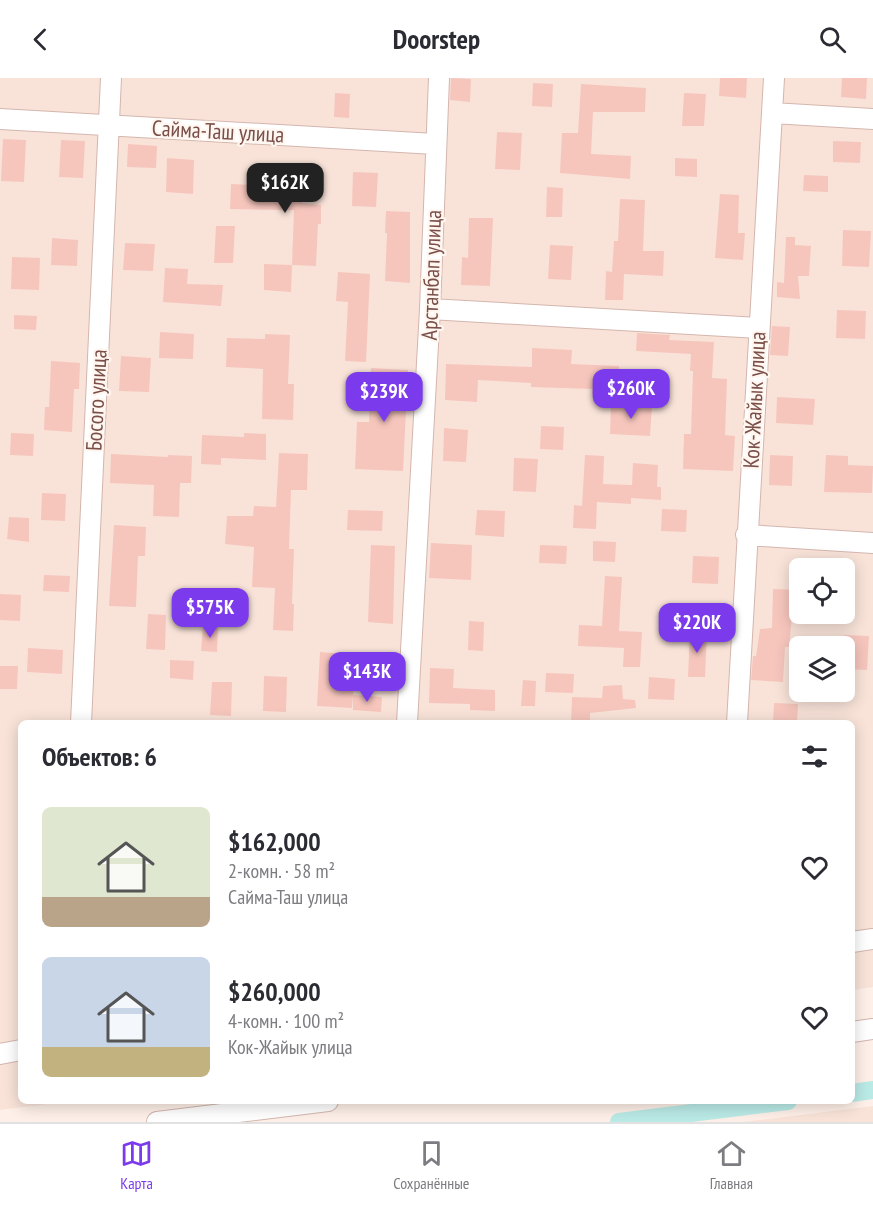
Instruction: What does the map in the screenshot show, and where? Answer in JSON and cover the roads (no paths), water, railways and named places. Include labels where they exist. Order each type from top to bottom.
[{"type":"street","name":"Босого улица","points":[[81,720],[111,78]]},
{"type":"street","name":"Арстанбап улица","points":[[407,720],[430,309],[439,78]]},
{"type":"street","name":"Кок-Жайык улица","points":[[737,720],[774,78]]},
{"type":"street","points":[[772,113],[873,119]]},
{"type":"street","name":"Сайма-Таш улица","points":[[0,119],[435,144]]},
{"type":"street","points":[[430,309],[759,328]]},
{"type":"street","points":[[746,535],[873,543]]},
{"type":"street","points":[[855,942],[873,939]]},
{"type":"street","points":[[855,1032],[873,1029]]},
{"type":"street","points":[[0,1054],[18,1051]]},
{"type":"street","points":[[157,1122],[303,1104]]},
{"type":"waterway","points":[[855,1093],[873,1090]]},
{"type":"waterway","points":[[619,1122],[764,1104]]}]
